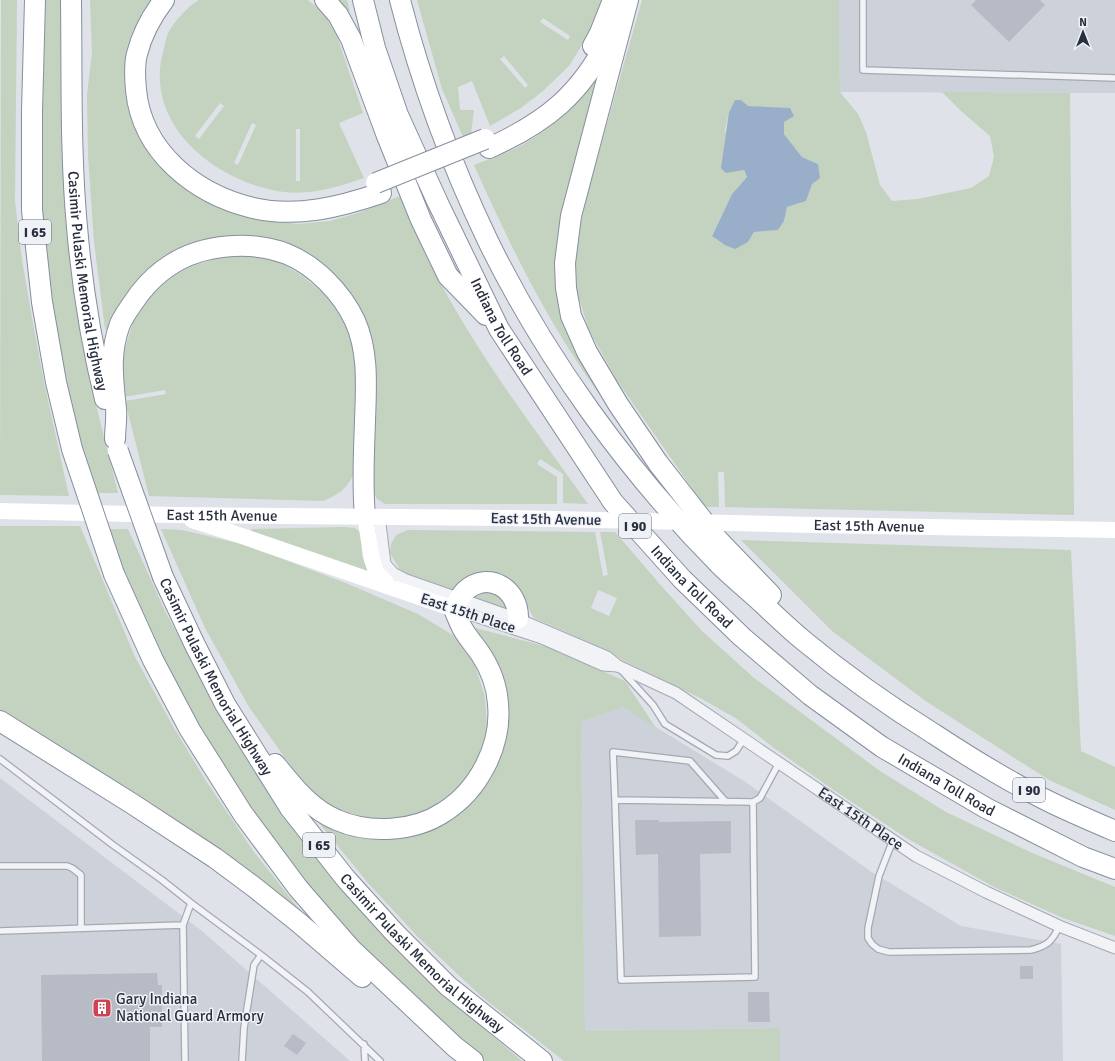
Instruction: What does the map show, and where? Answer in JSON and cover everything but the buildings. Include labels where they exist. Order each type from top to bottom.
[{"type":"highway","name":"Casimir Pulaski Memorial Highway","points":[[71,0],[74,170],[77,225],[81,269],[90,332],[117,445],[163,576],[194,644],[225,704],[290,808],[346,879],[394,932],[448,986],[542,1061]]},
{"type":"highway","points":[[164,0],[152,16],[143,35],[136,56],[135,79],[137,102],[145,126],[158,149],[175,168],[199,185],[217,195],[236,203],[261,209],[305,212],[355,202],[378,188],[487,144],[522,133],[544,118],[582,81],[599,58],[628,0]]},
{"type":"highway","points":[[179,0],[173,4],[162,20],[155,34],[148,56],[146,79],[148,101],[156,123],[168,144],[181,157],[206,177],[233,190],[256,197],[303,201],[327,199],[351,192],[378,188]]},
{"type":"highway","points":[[325,0],[338,15],[351,39],[387,136],[416,206],[448,276],[499,329]]},
{"type":"highway","name":"Indiana Toll Road","points":[[363,0],[376,48],[398,115],[438,203],[499,329],[613,502],[682,579],[742,637],[810,695],[882,746],[986,808],[1083,857],[1115,869]]},
{"type":"highway","name":"Indiana Toll Road","points":[[400,0],[410,39],[430,102],[462,183],[488,241],[539,333],[570,382],[605,430],[653,491],[720,566],[803,641],[889,706],[977,762],[1051,802],[1115,831]]},
{"type":"highway","points":[[487,144],[529,115],[558,92],[583,61],[600,33],[613,0]]},
{"type":"highway","points":[[628,0],[571,216],[565,263],[566,288],[571,316],[587,352],[618,404],[658,463],[719,541],[774,597],[803,641]]},
{"type":"highway","name":"I 65","points":[[35,4],[32,111],[32,210],[42,302],[56,382],[72,449],[114,574],[153,660],[190,730],[242,814],[298,888],[350,949],[473,1061]]},
{"type":"highway","points":[[117,445],[112,363],[115,343],[121,324],[131,305],[149,283],[169,266],[190,255],[214,249],[238,246],[263,248],[287,254],[309,267],[327,281],[343,299],[356,322],[366,368],[363,489],[372,516]]},
{"type":"highway","points":[[225,704],[294,787],[316,809],[336,820],[360,828],[385,830],[415,825],[444,813],[466,796],[481,774],[491,754],[498,729],[498,704],[492,674],[481,654],[463,630],[456,604],[464,592],[471,586],[488,582],[497,584],[512,594],[517,606],[518,619]]},
{"type":"highway","points":[[0,722],[131,803],[215,858],[298,922],[377,991],[456,1047]]},
{"type":"street","name":"East 15th Avenue","points":[[0,512],[509,518],[814,525],[1115,527]]},
{"type":"street","points":[[175,515],[233,533],[390,587]]},
{"type":"street","name":"East 15th Place","points":[[372,516],[372,560],[377,573],[390,587],[518,619],[607,657],[618,666],[676,693],[916,856],[979,889],[1059,926],[1115,948]]},
{"type":"street","name":"East 15th Place","points":[[372,516],[385,564],[393,573],[456,604],[542,638],[603,665],[618,666]]},
{"type":"lane","points":[[863,0],[863,70],[1115,78]]},
{"type":"lane","points":[[618,666],[653,705],[665,724],[716,754],[728,756],[736,751],[744,739]]},
{"type":"lane","points":[[726,802],[690,761],[613,752],[620,980],[755,977],[753,802]]},
{"type":"lane","points":[[0,759],[261,955],[320,1002],[380,1061]]},
{"type":"lane","points":[[615,800],[753,802],[760,798],[779,763]]},
{"type":"lane","points":[[893,840],[879,876],[868,928],[868,938],[878,949],[888,952],[1031,950],[1044,946],[1050,942],[1054,938],[1059,926]]},
{"type":"lane","points":[[0,866],[67,866],[76,870],[81,875],[81,928]]},
{"type":"lane","points":[[185,1061],[183,925],[191,903]]},
{"type":"lane","points":[[0,931],[183,925]]},
{"type":"lane","points":[[242,1061],[244,1028],[254,965],[261,955]]},
{"type":"lane","points":[[364,1044],[364,1061]]},
{"type":"shaded area","points":[[839,0],[1115,0],[1115,93],[840,92]]},
{"type":"shaded area","points":[[623,707],[744,781],[870,871],[961,926],[1061,944],[1063,1061],[780,1061],[780,1028],[585,1031],[581,722]]},
{"type":"shaded area","points":[[0,778],[202,931],[350,1061],[0,1061]]},
{"type":"green space","points":[[1,0],[17,0],[15,201],[22,260],[32,318],[44,382],[69,496],[0,495]]},
{"type":"green space","points":[[44,0],[63,0],[83,342],[93,393],[118,493],[93,493],[75,426],[57,341],[45,254],[40,172],[40,98]]},
{"type":"green space","points":[[90,0],[153,0],[127,67],[126,94],[133,118],[163,167],[183,187],[210,203],[240,214],[272,221],[299,224],[330,221],[358,213],[400,196],[424,251],[457,313],[511,396],[588,504],[563,503],[563,474],[540,459],[537,464],[557,477],[557,504],[385,504],[377,499],[372,489],[375,373],[315,262],[200,244],[110,330],[105,329],[94,242],[88,156],[87,95],[92,52]]},
{"type":"green space","points":[[199,0],[308,0],[325,15],[337,36],[363,113],[339,123],[364,178],[335,187],[315,191],[294,193],[284,192],[258,186],[233,176],[210,163],[190,145],[174,125],[163,101],[160,76],[168,33],[182,15]],"holes":[[[220,103],[224,106],[199,139],[195,136]],[[252,123],[256,125],[238,165],[234,163]],[[296,129],[300,129],[300,181],[296,181]]]},
{"type":"green space","points":[[335,0],[347,0],[350,11],[344,13]]},
{"type":"green space","points":[[417,0],[605,0],[588,35],[569,66],[543,91],[521,108],[490,126],[472,81],[458,87],[460,110],[474,110],[471,134],[463,137],[442,89]],"holes":[[[543,18],[570,36],[568,40],[540,22]],[[504,56],[528,85],[525,88],[500,59]]]},
{"type":"green space","points":[[642,0],[839,0],[840,92],[858,114],[866,132],[880,185],[892,201],[918,199],[971,188],[989,176],[994,157],[990,136],[942,92],[1070,93],[1074,515],[725,507],[724,472],[718,472],[719,507],[705,507],[616,379],[589,330],[576,289],[576,247],[586,198]],"holes":[[[735,100],[741,100],[747,106],[790,109],[784,122],[784,134],[802,157],[818,164],[806,201],[787,207],[784,221],[778,230],[754,232],[748,242],[712,235],[732,194],[747,177],[725,131],[729,112]]]},
{"type":"green space","points":[[601,72],[560,243],[606,403],[579,366],[547,313],[509,240],[474,165],[515,149],[555,123],[575,105]]},
{"type":"green space","points":[[248,255],[278,261],[301,275],[326,295],[342,318],[353,340],[357,366],[354,474],[342,491],[323,501],[149,496],[125,401],[166,394],[165,390],[124,397],[121,385],[123,355],[133,322],[150,296],[171,277],[192,266],[222,257]]},
{"type":"green space","points":[[0,526],[80,526],[135,657],[174,728],[206,781],[254,852],[308,920],[216,847],[155,806],[0,712]]},
{"type":"green space","points":[[355,528],[361,533],[362,556],[368,569],[365,574],[251,533],[252,529]]},
{"type":"green space","points":[[105,529],[128,529],[165,611],[231,735],[298,832],[375,927],[444,994],[522,1061],[485,1061],[445,1030],[346,932],[296,876],[238,792],[172,678],[134,603]]},
{"type":"green space","points":[[161,529],[182,530],[246,545],[348,584],[418,614],[456,637],[475,665],[485,697],[487,728],[482,752],[469,774],[453,793],[434,807],[409,817],[384,821],[366,818],[341,810],[315,797],[297,775],[249,707],[205,628]]},
{"type":"green space","points":[[408,530],[595,532],[603,576],[608,575],[600,532],[615,532],[703,632],[753,677],[880,771],[946,812],[1030,852],[1115,887],[1115,936],[1063,918],[994,887],[908,839],[835,791],[774,748],[737,719],[700,698],[622,660],[609,651],[534,618],[520,594],[511,584],[455,592],[408,575],[399,568],[390,553],[391,544],[396,535]],"holes":[[[598,590],[617,598],[609,616],[591,608]]]},
{"type":"green space","points":[[741,540],[1071,550],[1081,751],[1115,767],[1115,810],[1049,780],[927,702],[832,631]]},
{"type":"green space","points":[[496,591],[511,611],[470,597],[474,592]]},
{"type":"green space","points":[[472,627],[548,647],[625,681],[656,728],[623,707],[581,722],[585,1031],[780,1028],[780,1061],[564,1061],[482,997],[418,937],[368,883],[315,818],[349,833],[446,820],[473,802],[491,779],[504,749],[507,720],[505,687],[492,654]]},
{"type":"water","points":[[735,100],[741,100],[748,106],[790,108],[794,116],[784,122],[784,134],[802,157],[818,164],[820,178],[812,184],[806,201],[787,207],[784,221],[778,230],[754,232],[748,242],[735,249],[725,245],[712,236],[732,194],[747,177],[744,170],[726,173],[721,168],[729,112]]},
{"type":"place","name":"Gary Indiana National Guard Armory","points":[[102,1008]]}]
